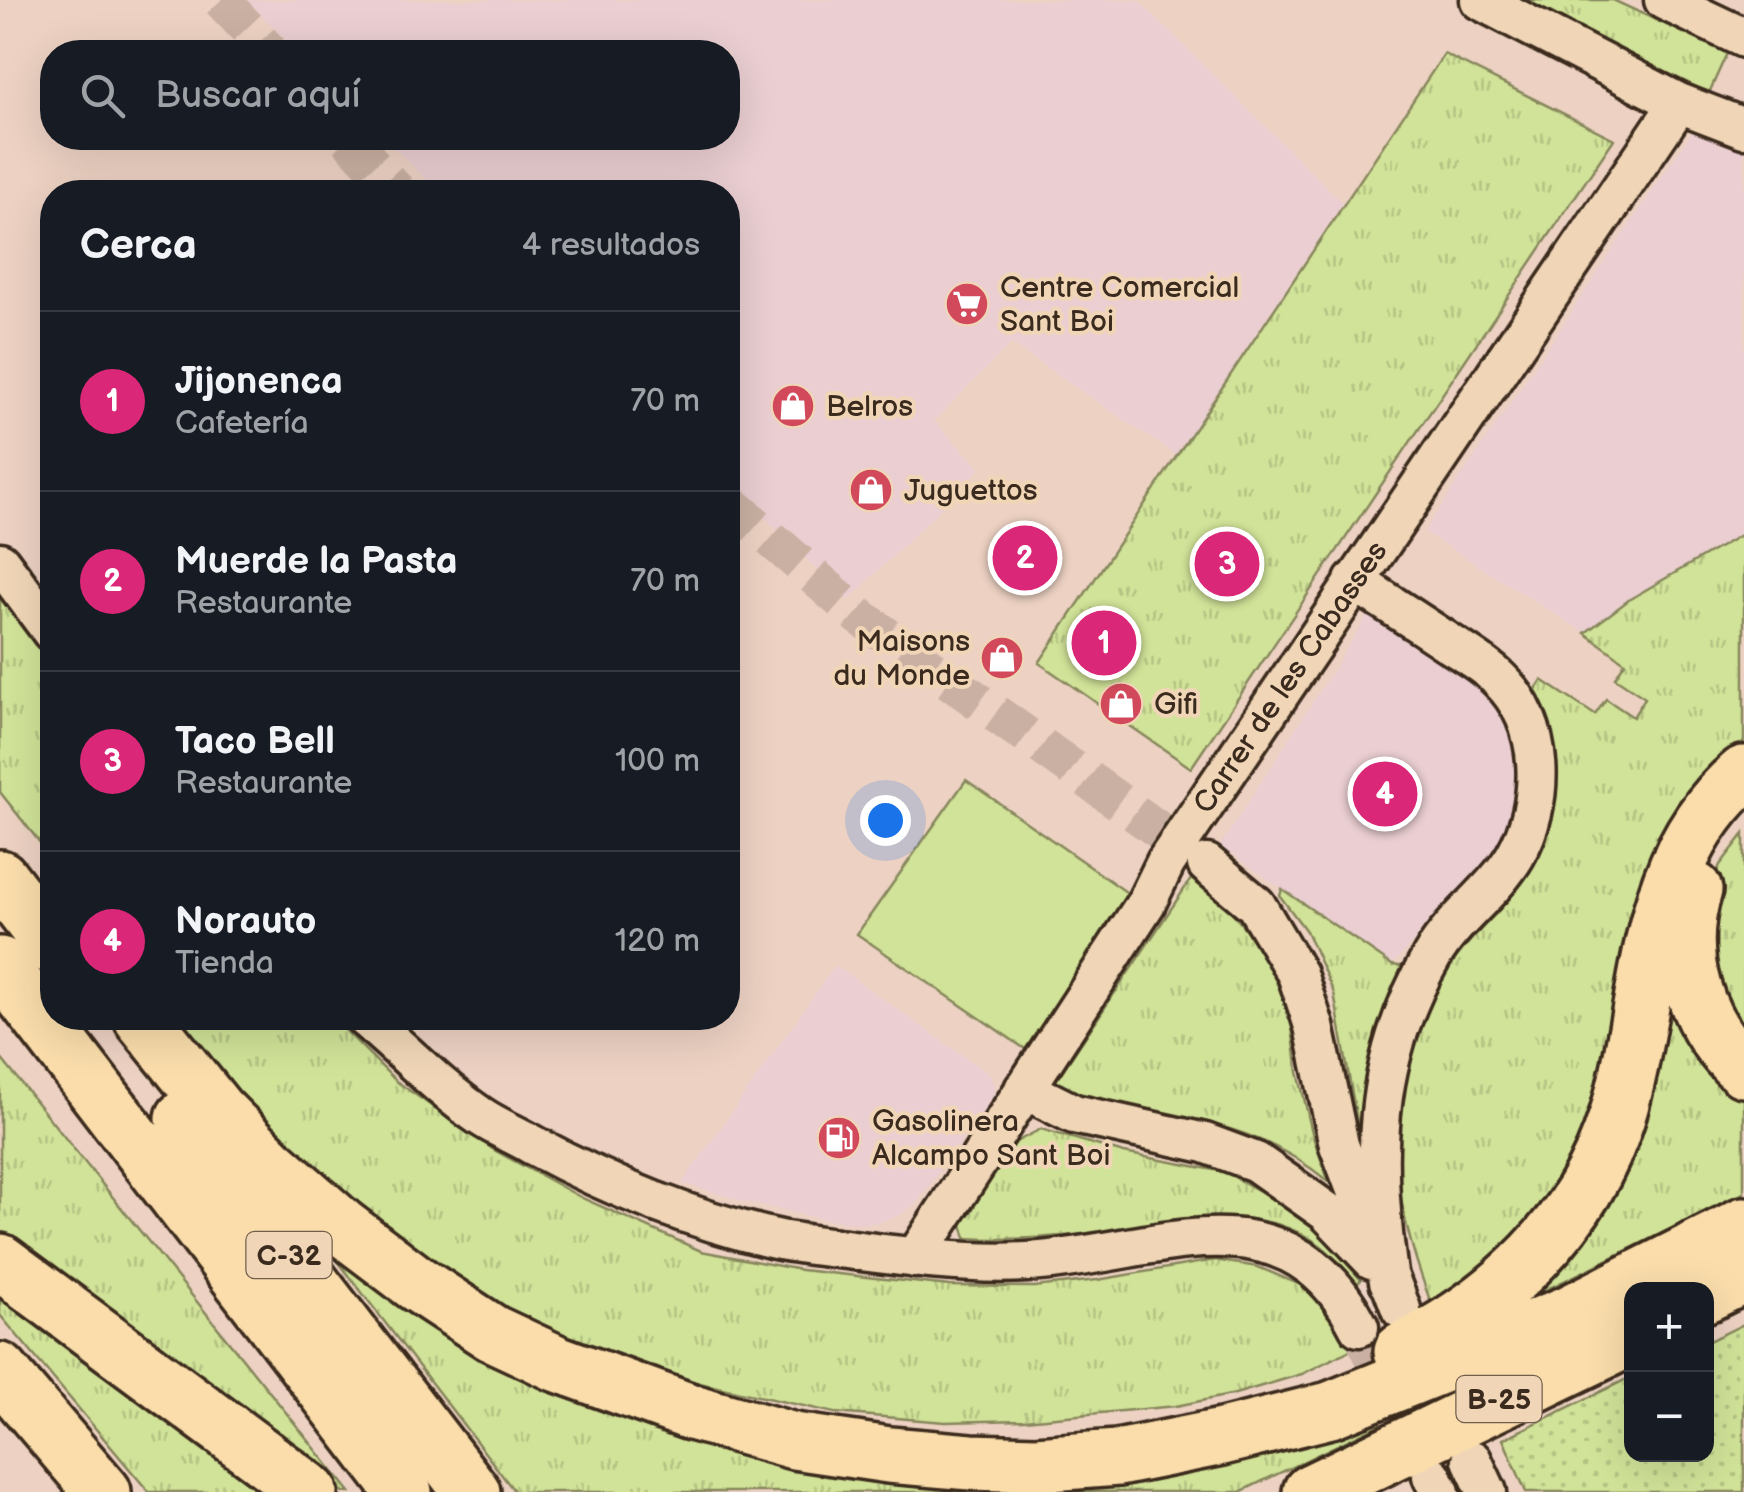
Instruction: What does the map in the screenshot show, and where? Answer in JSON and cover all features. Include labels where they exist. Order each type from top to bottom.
[{"type":"highway","points":[[556,1363],[806,1422],[917,1434],[1025,1436],[1109,1430],[1216,1413],[1325,1383],[1420,1343],[1500,1289],[1548,1242],[1592,1181],[1617,1117],[1669,880],[1701,820],[1744,774]]},
{"type":"highway","points":[[1744,809],[1712,846],[1699,871],[1688,908],[1686,950],[1690,984],[1704,1019],[1727,1054],[1744,1069]]},
{"type":"highway","points":[[0,838],[40,888]]},
{"type":"highway","points":[[0,878],[40,930]]},
{"type":"highway","name":"C-32","points":[[0,965],[40,1016]]},
{"type":"highway","points":[[0,1010],[164,1175]]},
{"type":"highway","name":"C-32","points":[[51,1030],[404,1492]]},
{"type":"highway","name":"C-32","points":[[116,1030],[472,1492]]},
{"type":"highway","name":"B-25","points":[[152,1030],[218,1111],[269,1163],[342,1227],[416,1284],[492,1333],[556,1363],[691,1412],[794,1441],[971,1462],[1036,1464],[1118,1458],[1222,1437],[1330,1410],[1568,1314],[1744,1225]]},
{"type":"highway","points":[[0,1262],[310,1492]]},
{"type":"highway","points":[[1714,1290],[1744,1275]]},
{"type":"highway","points":[[1714,1302],[1744,1289]]},
{"type":"highway","name":"B-25","points":[[1312,1492],[1621,1340]]},
{"type":"highway","points":[[0,1372],[102,1492]]},
{"type":"street","points":[[1480,0],[1678,103],[1744,128]]},
{"type":"street","points":[[1664,0],[1744,38]]},
{"type":"street","name":"Carrer de les Cabasses","points":[[915,1258],[1146,903],[1166,862],[1678,103]]},
{"type":"street","points":[[0,562],[40,616]]},
{"type":"street","points":[[1354,581],[1500,680],[1524,717],[1532,739],[1537,779],[1536,801],[1522,842],[1505,869],[1433,953],[1395,1040],[1381,1102],[1376,1164],[1378,1204],[1395,1295]]},
{"type":"street","points":[[1207,864],[1256,905],[1297,974],[1314,1026],[1338,1145],[1395,1295]]},
{"type":"street","points":[[379,1030],[480,1116],[590,1176],[680,1212],[775,1240],[915,1258],[1027,1262],[1086,1258],[1204,1236],[1240,1237],[1275,1246],[1313,1268],[1339,1294],[1359,1327]]},
{"type":"street","points":[[1024,1089],[1074,1114],[1205,1143],[1256,1162],[1327,1212],[1367,1252],[1395,1295]]},
{"type":"shaded area","name":"Centre Comercial Sant Boi","points":[[246,0],[1138,0],[1343,203],[1176,455],[1011,344],[934,421],[981,468],[848,601],[740,493],[740,180],[427,180],[396,150],[740,150],[740,40],[286,40]]},
{"type":"shaded area","points":[[1695,127],[1744,146],[1744,533],[1630,599],[1585,633],[1424,532]]},
{"type":"shaded area","points":[[1374,606],[1498,686],[1520,775],[1514,814],[1495,854],[1392,965],[1220,846]]},
{"type":"shaded area","name":"Gasolinera Alcampo Sant Boi","points":[[835,965],[991,1075],[996,1094],[916,1204],[877,1223],[817,1218],[682,1183]]},
{"type":"green space","points":[[1513,0],[1613,0],[1727,53],[1709,93]]},
{"type":"green space","points":[[1444,54],[1614,139],[1191,768],[1039,663]]},
{"type":"green space","points":[[1744,533],[1744,742],[1703,780],[1596,1108],[1560,1192],[1519,1244],[1434,1311],[1401,1201],[1396,1144],[1401,1087],[1414,1040],[1442,980],[1467,944],[1525,879],[1547,835],[1552,813],[1551,766],[1530,698],[1542,680],[1595,715],[1606,699],[1633,717],[1645,698],[1615,678],[1625,662],[1585,633],[1630,599]]},
{"type":"green space","points":[[0,593],[40,645],[40,843],[0,792]]},
{"type":"green space","points":[[966,780],[1139,901],[1031,1053],[857,934]]},
{"type":"green space","points":[[1744,834],[1744,1040],[1708,976],[1709,891],[1720,865]]},
{"type":"green space","points":[[1191,879],[1224,902],[1263,952],[1290,1013],[1313,1137],[1329,1182],[1302,1162],[1251,1136],[1113,1104],[1053,1085]]},
{"type":"green space","points":[[1282,889],[1392,965],[1407,967],[1375,1050],[1360,1138],[1334,993],[1306,931],[1280,896]]},
{"type":"green space","points":[[1661,967],[1744,1087],[1744,1193],[1490,1317],[1512,1296]]},
{"type":"green space","points":[[188,1030],[345,1030],[396,1081],[494,1150],[582,1198],[701,1251],[801,1270],[950,1286],[1034,1287],[1215,1260],[1258,1267],[1301,1285],[1334,1311],[1352,1349],[1302,1374],[1176,1406],[1024,1420],[945,1422],[835,1413],[614,1364],[509,1322],[336,1204]]},
{"type":"green space","points":[[0,1057],[350,1492],[343,1492],[117,1325],[0,1233]]},
{"type":"green space","points":[[1041,1129],[1124,1153],[1225,1172],[1291,1208],[1361,1280],[1358,1283],[1325,1249],[1294,1231],[1241,1218],[1186,1220],[1052,1237],[966,1238],[960,1218],[1006,1147]]},
{"type":"green space","points":[[311,1226],[473,1348],[871,1470],[1376,1410],[1381,1424],[1240,1492],[515,1492]]},
{"type":"green space","points":[[0,1294],[271,1492],[149,1492],[0,1315]]},
{"type":"green space","points":[[1744,1324],[1744,1492],[1526,1492],[1503,1439],[1624,1380],[1624,1462],[1714,1462],[1714,1339]]},
{"type":"tunnel","points":[[221,0],[259,40]]},
{"type":"tunnel","points":[[359,150],[387,180]]},
{"type":"tunnel","points":[[740,512],[859,616],[1205,863]]},
{"type":"tunnel","points":[[1359,1327],[1426,1464]]},
{"type":"place","name":"Centre Comercial Sant Boi","points":[[967,304]]},
{"type":"place","name":"Belros","points":[[793,406]]},
{"type":"place","name":"Juguettos","points":[[871,490]]},
{"type":"place","name":"Muerde la Pasta","points":[[1025,558]]},
{"type":"place","name":"Taco Bell","points":[[1227,564]]},
{"type":"place","name":"Jijonenca","points":[[1104,643]]},
{"type":"place","name":"Maisons du Monde","points":[[1002,658]]},
{"type":"place","name":"Gifi","points":[[1121,704]]},
{"type":"place","name":"Norauto","points":[[1385,794]]},
{"type":"place","name":"Gasolinera Alcampo Sant Boi","points":[[839,1138]]}]
